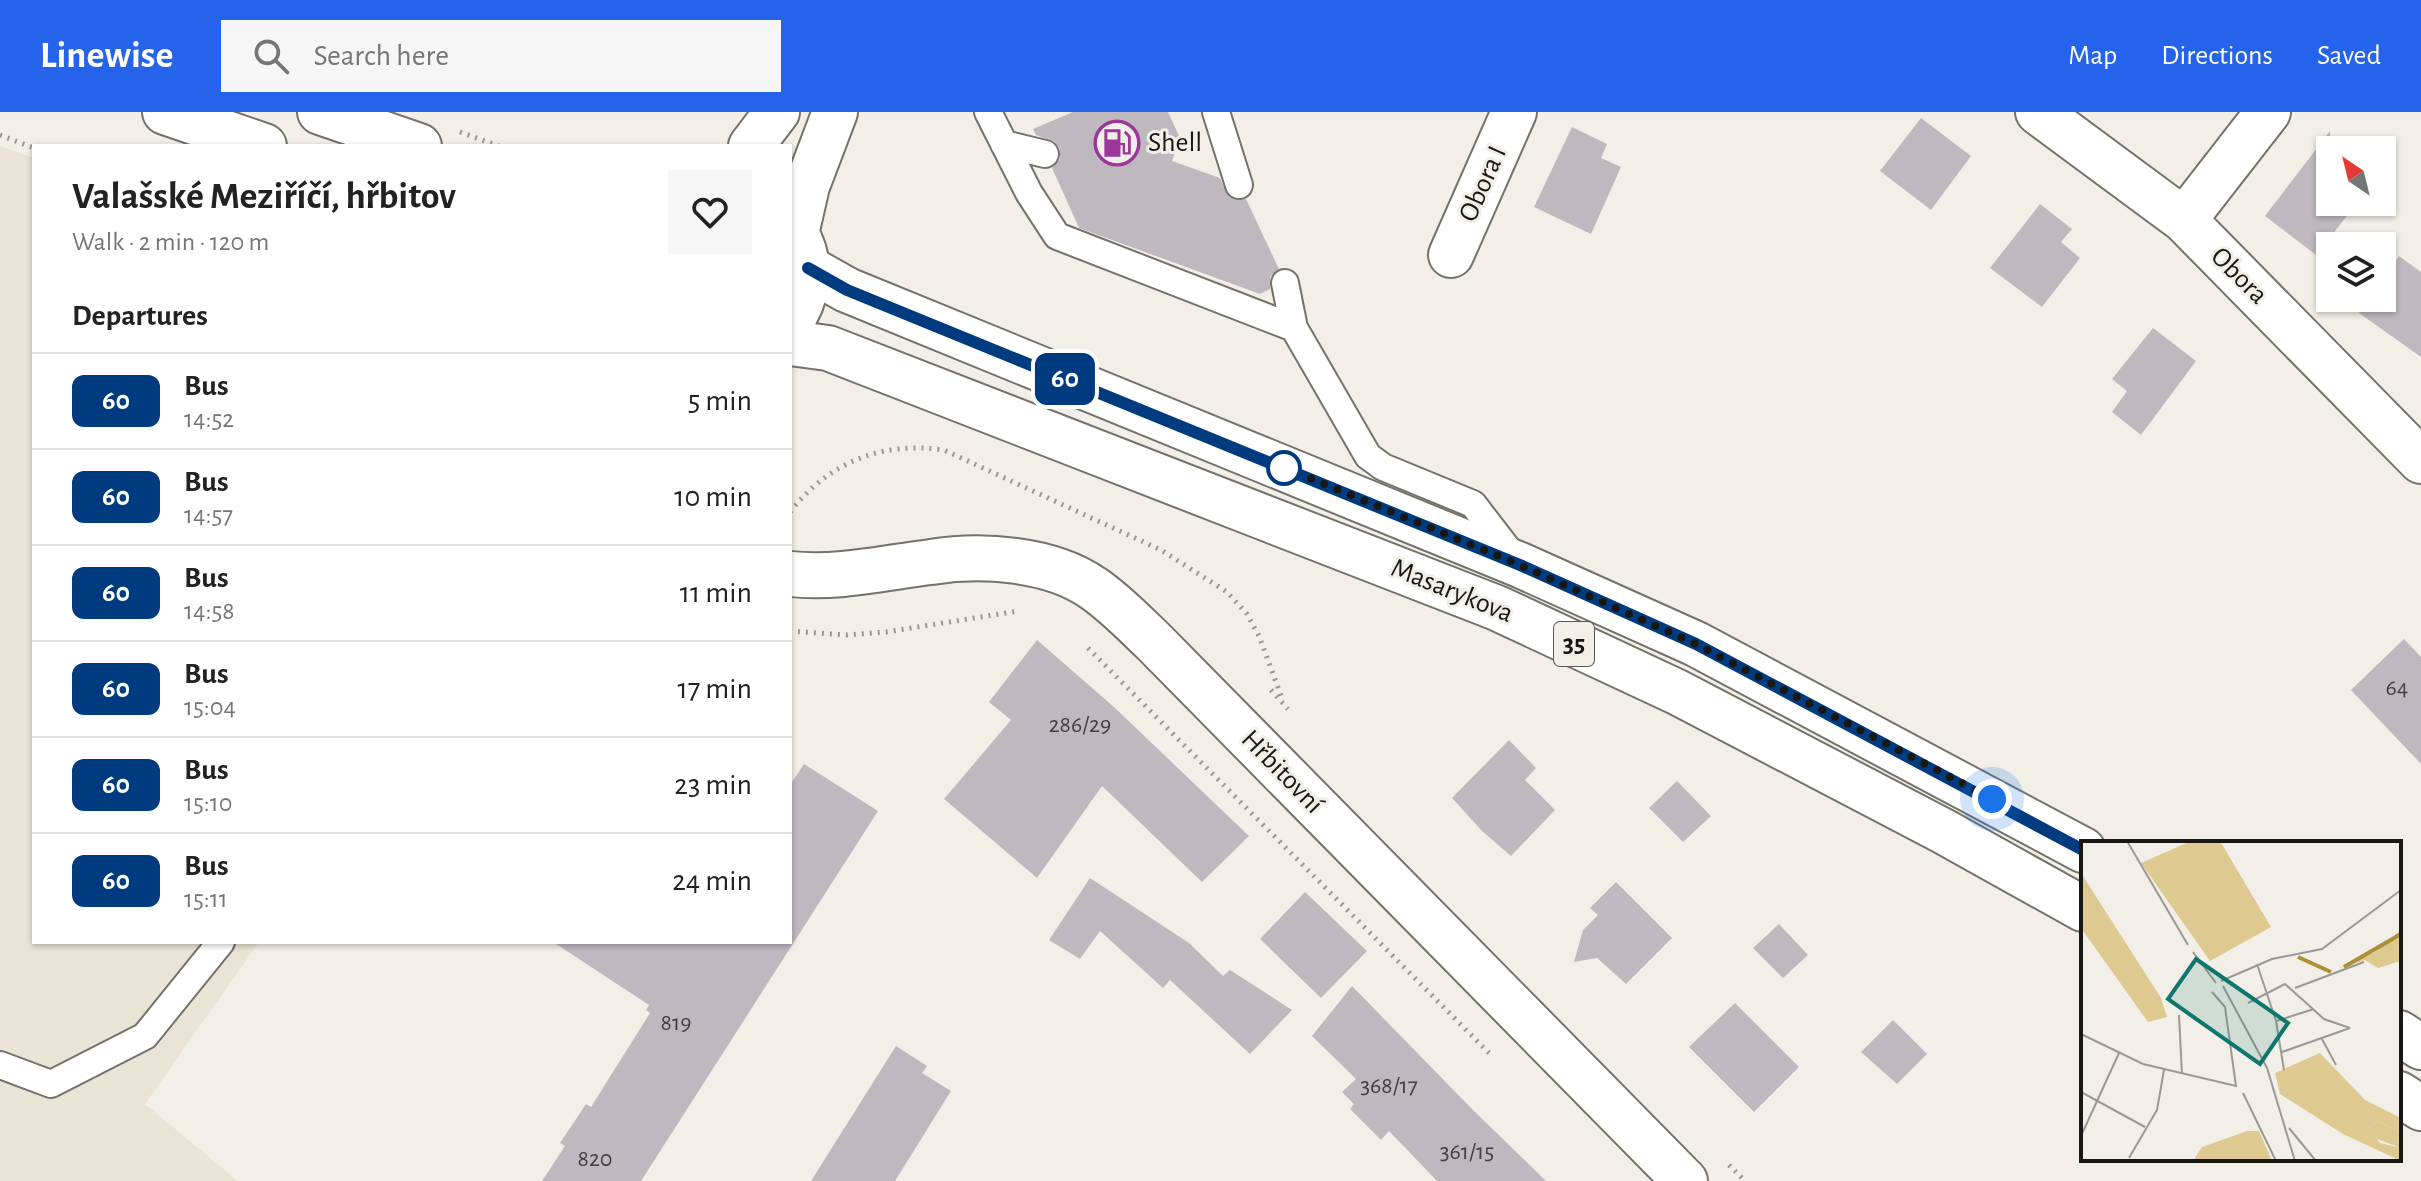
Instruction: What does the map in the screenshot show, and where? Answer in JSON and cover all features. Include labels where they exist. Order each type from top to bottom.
[{"type":"main road","points":[[165,112],[258,144]]},
{"type":"main road","points":[[320,112],[413,144]]},
{"type":"main road","points":[[753,144],[777,112]]},
{"type":"main road","points":[[792,319],[806,289],[798,243],[807,186],[835,112]]},
{"type":"main road","name":"Obora I","points":[[1451,255],[1514,112]]},
{"type":"main road","name":"Obora","points":[[2038,112],[2184,220],[2421,461]]},
{"type":"main road","points":[[2184,220],[2268,112]]},
{"type":"main road","name":"Masarykova","points":[[798,243],[833,284],[1520,565],[1696,644],[1969,786],[2081,849]]},
{"type":"main road","name":"Masarykova","points":[[792,343],[828,348],[1497,608],[1677,692],[1943,831],[2081,908]]},
{"type":"main road","name":"Hřbitovní","points":[[792,574],[855,574],[935,561],[975,560],[1042,567],[1091,586],[1153,641],[1685,1181]]},
{"type":"main road","points":[[2401,1034],[2421,1047]]},
{"type":"main road","points":[[2401,1095],[2421,1108]]},
{"type":"lane","points":[[988,112],[1029,193],[1057,236],[1122,253],[1211,286],[1294,328]]},
{"type":"lane","points":[[1216,112],[1239,185]]},
{"type":"lane","points":[[1004,144],[1045,154]]},
{"type":"lane","points":[[1285,283],[1294,328],[1368,456],[1383,467],[1473,504],[1520,565]]},
{"type":"lane","points":[[0,1065],[51,1084],[145,1036],[219,944]]},
{"type":"path","points":[[0,135],[32,147]]},
{"type":"path","points":[[792,631],[846,635],[901,631],[1028,610]]},
{"type":"path","points":[[1083,642],[1500,1063]]},
{"type":"shaded area","points":[[0,146],[32,157],[32,944],[258,944],[145,1104],[238,1181],[0,1181]]},
{"type":"building","points":[[1073,112],[1168,112],[1180,138],[1172,161],[1220,178],[1229,197],[1246,199],[1279,269],[1270,277],[1270,289],[1260,294],[1079,228],[1052,168],[1060,159],[1060,149],[1055,142],[1036,135],[1033,129]]},
{"type":"building","points":[[1921,118],[1971,156],[1931,210],[1880,171]]},
{"type":"building","points":[[1572,127],[1607,144],[1601,158],[1621,167],[1591,234],[1534,207]]},
{"type":"building","points":[[2316,149],[2316,216],[2347,216],[2334,232],[2316,232],[2316,255],[2265,216]]},
{"type":"building","points":[[2040,204],[2072,229],[2061,242],[2080,258],[2042,307],[1990,268]]},
{"type":"building","points":[[2399,256],[2421,272],[2421,357],[2359,313],[2396,312],[2396,260]]},
{"type":"building","points":[[2153,328],[2196,361],[2141,435],[2112,412],[2127,391],[2112,379]]},
{"type":"building","points":[[2404,639],[2421,657],[2421,764],[2351,690]]},
{"type":"building","points":[[1037,640],[1114,707],[1249,836],[1202,882],[1102,786],[1037,878],[944,799],[1011,720],[989,702]]},
{"type":"building","points":[[1509,740],[1536,768],[1525,780],[1555,810],[1511,856],[1482,831],[1452,798]]},
{"type":"building","points":[[804,764],[878,811],[641,1181],[542,1181],[565,1146],[560,1143],[586,1104],[591,1107],[650,1013],[646,1010],[649,1005],[556,944],[792,944],[792,782]]},
{"type":"building","points":[[1677,781],[1711,816],[1683,842],[1649,808]]},
{"type":"building","points":[[1090,878],[1189,943],[1223,976],[1230,970],[1292,1010],[1250,1054],[1170,980],[1163,988],[1100,931],[1080,959],[1049,940]]},
{"type":"building","points":[[1616,882],[1672,938],[1626,984],[1597,958],[1574,962],[1583,930],[1598,915],[1590,908]]},
{"type":"building","points":[[1305,892],[1367,951],[1321,998],[1260,939]]},
{"type":"building","points":[[1779,924],[1808,955],[1783,978],[1753,948]]},
{"type":"building","points":[[1352,986],[1546,1181],[1437,1181],[1389,1131],[1381,1140],[1350,1109],[1354,1104],[1342,1092],[1356,1079],[1312,1036]]},
{"type":"building","points":[[1735,1003],[1799,1067],[1754,1112],[1689,1047]]},
{"type":"building","points":[[1893,1020],[1927,1054],[1897,1084],[1861,1052]]},
{"type":"building","points":[[896,1046],[927,1066],[922,1073],[951,1091],[895,1181],[811,1181]]},
{"type":"bus line","name":"60","points":[[808,268],[847,290],[1520,565],[1696,644],[1969,786],[2081,849]]},
{"type":"place","name":"Shell","points":[[1117,143]]},
{"type":"route","points":[[1284,468],[1271,462],[1520,565],[1696,644],[1992,799]]}]
